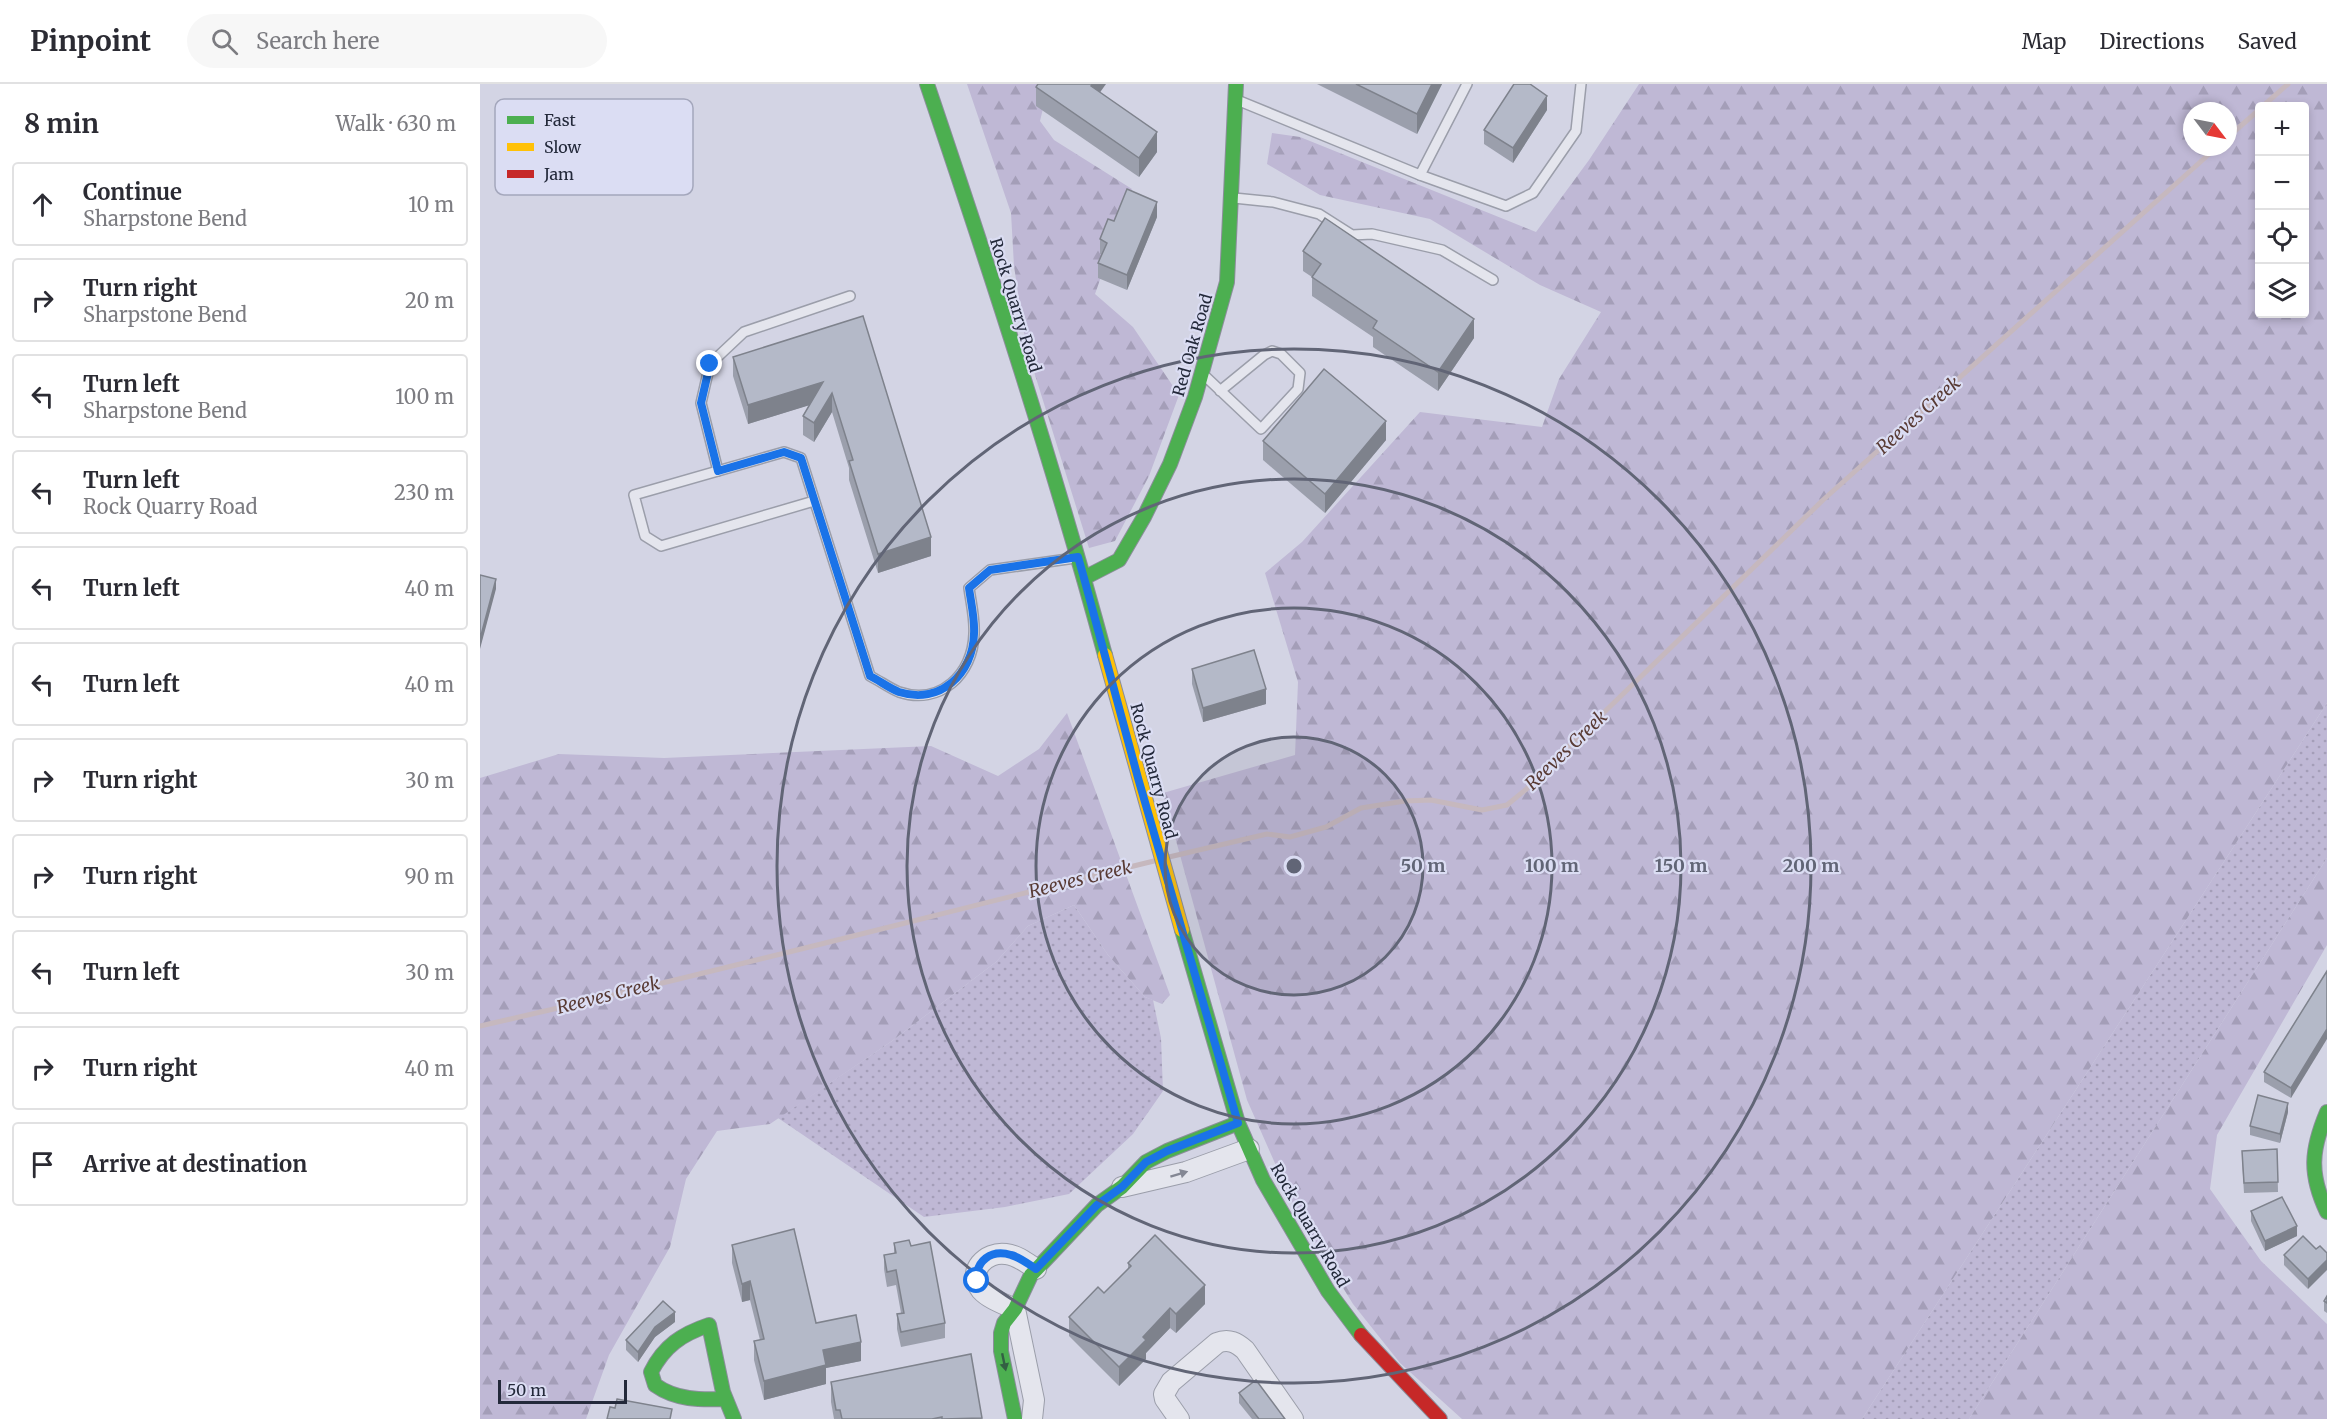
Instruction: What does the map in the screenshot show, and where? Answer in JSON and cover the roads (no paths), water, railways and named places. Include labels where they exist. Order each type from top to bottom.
[{"type":"street","name":"Rock Quarry Road","points":[[927,84],[970,210],[1078,557],[1141,789],[1238,1123],[1263,1180],[1328,1291],[1369,1346],[1434,1417]]},
{"type":"street","name":"Red Oak Road","points":[[1084,578],[1119,560],[1144,518],[1170,464],[1202,374],[1227,282],[1236,84]]},
{"type":"street","points":[[2327,1112],[2315,1137],[2312,1161],[2319,1196],[2327,1212]]},
{"type":"street","points":[[1015,1419],[1001,1342],[1004,1323],[1015,1309],[1024,1287],[1036,1269],[1097,1205],[1122,1187],[1156,1156],[1238,1123]]},
{"type":"street","points":[[1122,1187],[1167,1177],[1249,1149]]},
{"type":"street","points":[[1015,1309],[980,1289],[976,1274],[979,1266],[986,1257],[1001,1253],[1015,1256],[1036,1269]]},
{"type":"street","points":[[1015,1309],[1034,1400],[1032,1419]]},
{"type":"street","points":[[725,1399],[706,1400],[668,1394],[655,1385],[651,1372],[655,1363],[675,1338],[709,1325],[725,1399],[734,1419]]},
{"type":"street","points":[[1179,1419],[1165,1399],[1166,1389],[1171,1382],[1217,1343],[1223,1341],[1238,1344],[1245,1350],[1293,1419]]},
{"type":"lane","points":[[1420,175],[1467,84]]},
{"type":"lane","points":[[1235,99],[1420,175],[1506,206],[1533,193],[1576,131],[1581,84]]},
{"type":"lane","points":[[1232,198],[1273,202],[1319,214],[1352,235],[1372,234],[1442,250],[1493,280]]},
{"type":"lane","points":[[718,471],[701,403],[710,364],[744,332],[850,296]]},
{"type":"lane","points":[[1202,374],[1220,391],[1261,429],[1298,389],[1300,373],[1281,354],[1272,351],[1220,391]]},
{"type":"lane","points":[[814,501],[661,546],[645,536],[634,495],[784,452],[801,458],[870,676],[899,692],[926,696],[948,687],[968,665],[974,634],[969,588],[990,570],[1078,557]]},
{"type":"waterway","name":"Reeves Creek","points":[[2268,102],[2288,84]]},
{"type":"waterway","name":"Reeves Creek","points":[[2237,129],[2255,113]]},
{"type":"waterway","name":"Reeves Creek","points":[[1169,857],[1267,834],[1290,837],[1326,827],[1361,808],[1405,801],[1431,800],[1482,810],[1507,805],[1552,768],[1560,755],[1823,500],[2207,156]]},
{"type":"waterway","name":"Reeves Creek","points":[[480,1026],[733,966],[1154,861]]}]
